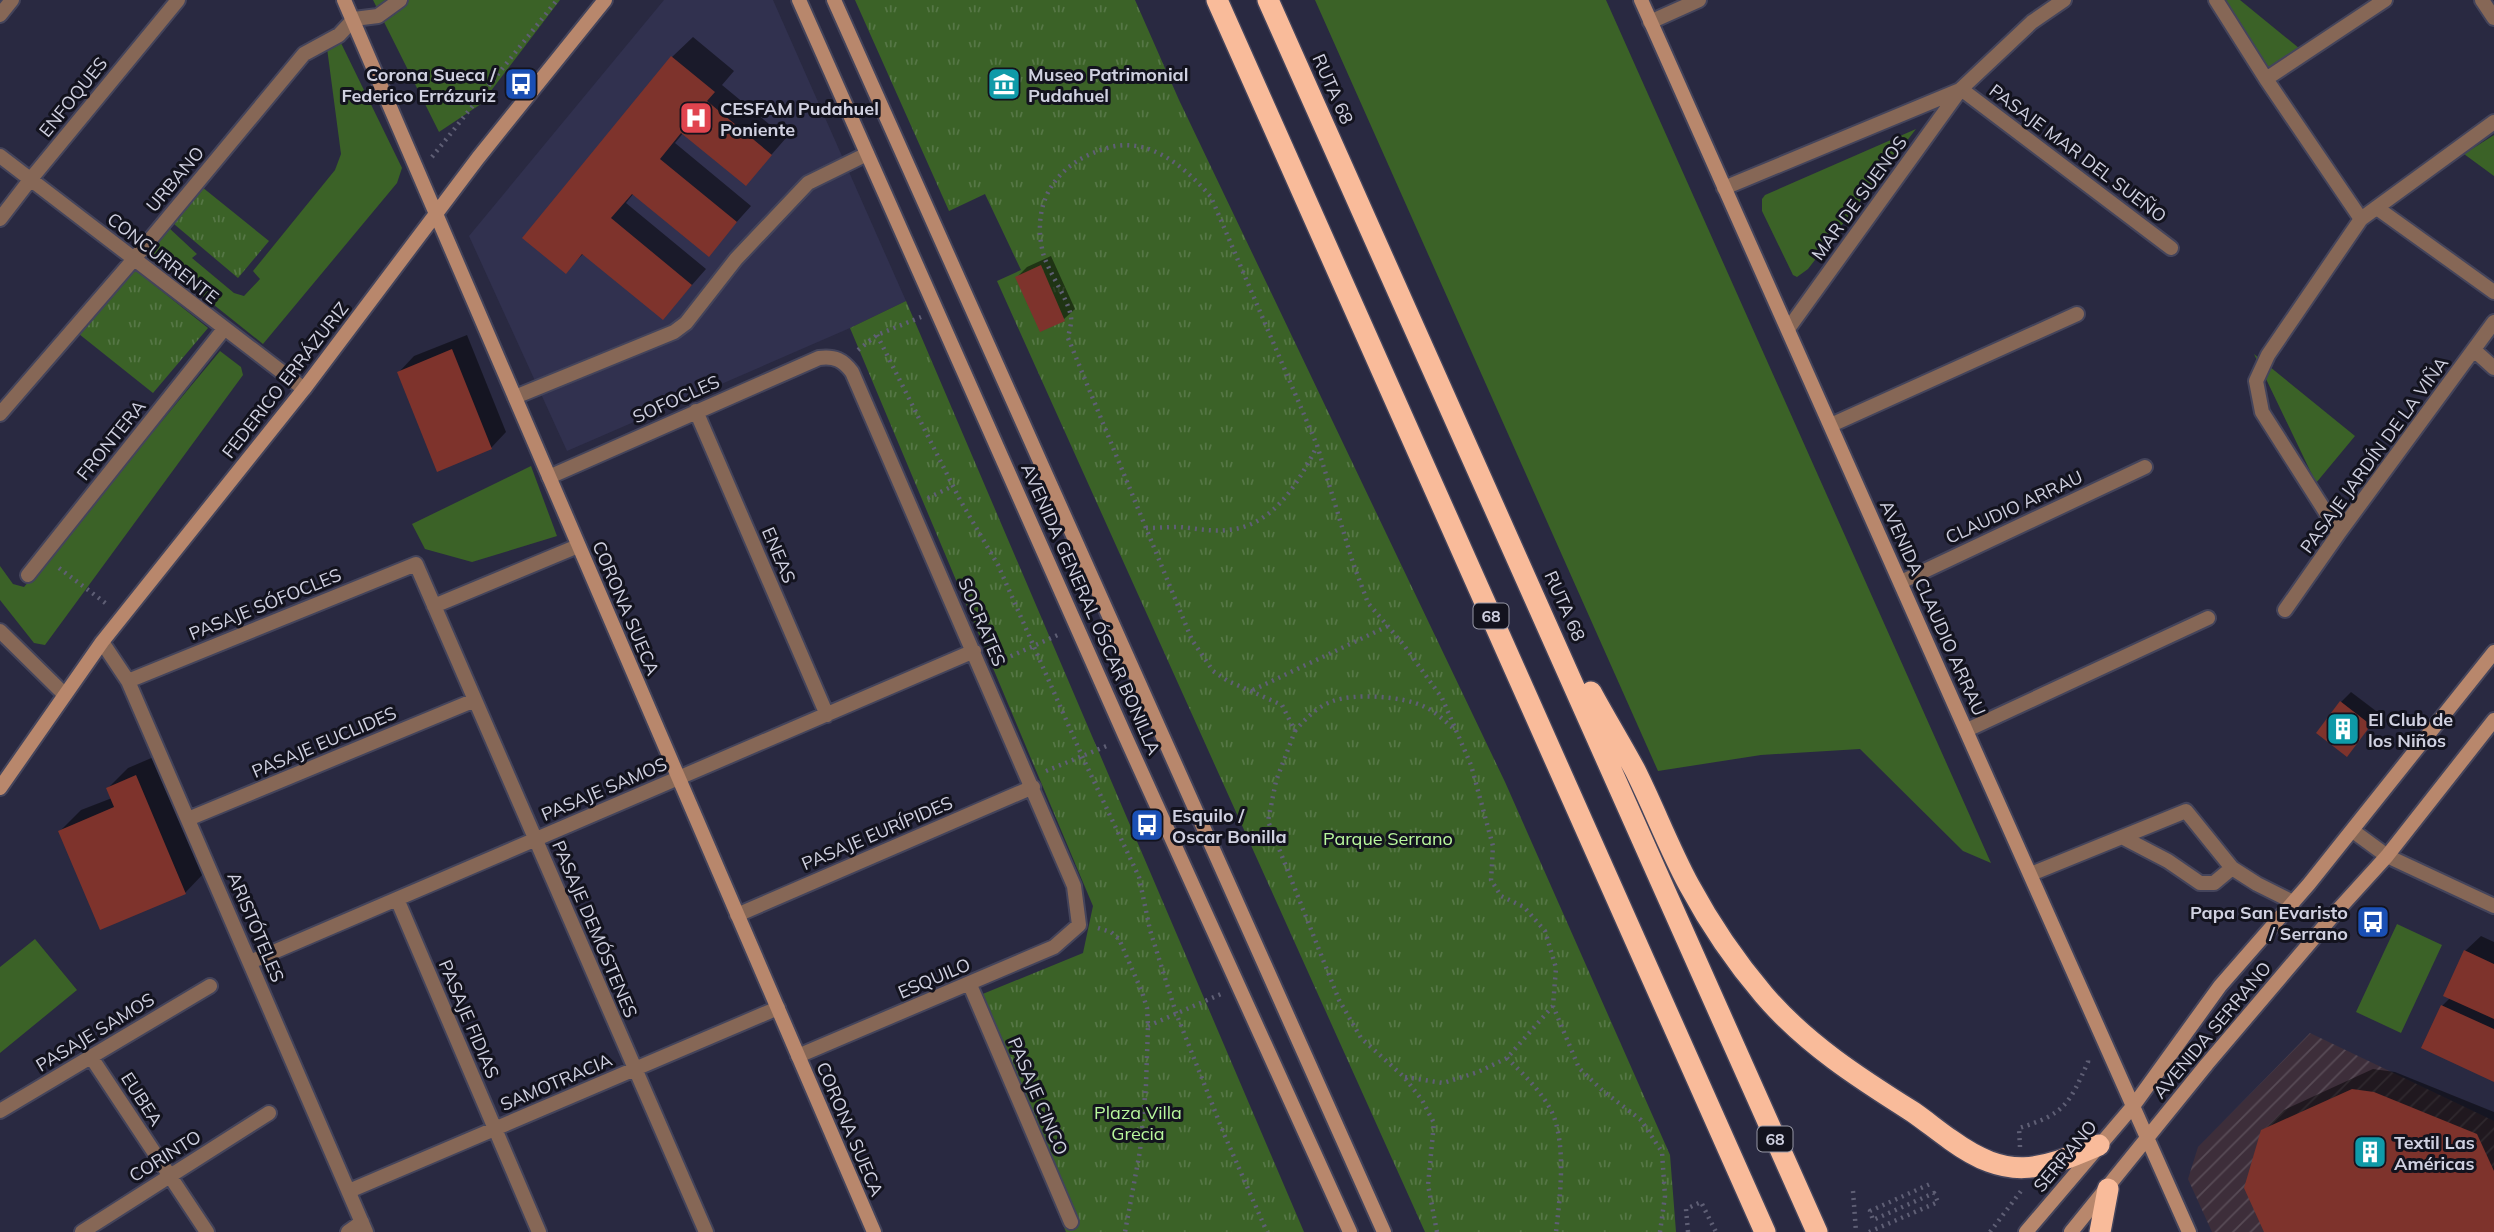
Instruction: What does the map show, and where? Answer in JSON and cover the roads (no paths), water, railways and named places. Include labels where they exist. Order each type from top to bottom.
[{"type":"highway","name":"68","points":[[1217,0],[1765,1232]]},
{"type":"highway","name":"RUTA 68","points":[[1268,0],[1816,1232]]},
{"type":"highway","points":[[1533,591],[1635,770],[1688,884],[1722,940],[1764,995],[1820,1049],[1979,1158],[2005,1168],[2020,1169],[2066,1159],[2099,1144]]},
{"type":"highway","points":[[2100,1232],[2108,1189]]},
{"type":"street","points":[[0,15],[12,0]]},
{"type":"street","name":"ENFOQUES","points":[[0,219],[178,0]]},
{"type":"street","name":"CORONA SUECA","points":[[344,0],[874,1232]]},
{"type":"street","name":"URBANO","points":[[0,414],[134,259],[303,54],[339,35],[354,19],[379,16],[400,0]]},
{"type":"street","name":"FEDERICO ERRÁZURIZ","points":[[0,788],[102,642],[303,389],[435,214],[606,0]]},
{"type":"street","name":"AVENIDA GENERAL ÓSCAR BONILLA","points":[[799,0],[1143,775],[1350,1232]]},
{"type":"street","name":"AVENIDA GENERAL ÓSCAR BONILLA","points":[[834,0],[1384,1232]]},
{"type":"street","name":"AVENIDA CLAUDIO ARRAU","points":[[1641,0],[2189,1232]]},
{"type":"street","points":[[1650,22],[1699,0]]},
{"type":"street","name":"MAR DE SUENOS","points":[[1788,329],[1961,89],[2032,22],[2064,0]]},
{"type":"street","points":[[2216,0],[2361,219]]},
{"type":"street","points":[[2266,79],[2385,0]]},
{"type":"street","points":[[2482,0],[2494,18]]},
{"type":"street","name":"MAR DE SUENOS","points":[[1724,188],[1961,89]]},
{"type":"street","name":"PASAJE MAR DEL SUEÑO","points":[[1961,89],[2171,248]]},
{"type":"street","points":[[2339,533],[2262,412],[2256,382],[2268,355],[2361,219],[2494,122]]},
{"type":"street","points":[[515,397],[674,332],[686,323],[736,259],[808,183],[867,154]]},
{"type":"street","name":"CONCURRENTE","points":[[0,156],[303,389]]},
{"type":"street","points":[[2377,208],[2494,292]]},
{"type":"street","points":[[1831,425],[2077,314]]},
{"type":"street","name":"PASAJE JARDÍN DE LA VIÑA","points":[[2285,610],[2494,322]]},
{"type":"street","name":"FRONTERA","points":[[28,575],[224,329]]},
{"type":"street","points":[[2474,350],[2494,368]]},
{"type":"street","name":"SOCRATES","points":[[819,358],[829,357],[845,363],[852,372],[1031,783],[1073,886],[1079,925]]},
{"type":"street","name":"SOFOCLES","points":[[549,477],[819,358]]},
{"type":"street","name":"ENEAS","points":[[696,411],[827,715]]},
{"type":"street","name":"CLAUDIO ARRAU","points":[[1900,582],[2145,467]]},
{"type":"street","points":[[434,606],[578,546]]},
{"type":"street","name":"PASAJE DEMÓSTENES","points":[[416,564],[706,1232]]},
{"type":"street","name":"PASAJE SÓFOCLES","points":[[128,681],[416,564]]},
{"type":"street","points":[[1967,730],[2208,618]]},
{"type":"street","points":[[0,631],[64,694]]},
{"type":"street","name":"ARISTÓTELES","points":[[102,642],[128,681],[364,1227]]},
{"type":"street","name":"PASAJE SAMOS","points":[[250,962],[974,651]]},
{"type":"street","name":"AVENIDA SERRANO","points":[[2134,1105],[2220,986],[2353,831],[2494,652]]},
{"type":"street","name":"PASAJE EUCLIDES","points":[[188,820],[475,701]]},
{"type":"street","name":"AVENIDA SERRANO","points":[[2148,1139],[2214,1056],[2387,856],[2494,720]]},
{"type":"street","name":"PASAJE EURÍPIDES","points":[[737,915],[1031,783]]},
{"type":"street","points":[[2031,874],[2186,811],[2232,868],[2293,902]]},
{"type":"street","points":[[2353,831],[2387,856],[2494,906]]},
{"type":"street","points":[[2122,837],[2168,861],[2200,883],[2214,883],[2232,868]]},
{"type":"street","name":"PASAJE FIDIAS","points":[[397,899],[540,1232]]},
{"type":"street","name":"ESQUILO","points":[[798,1056],[1055,947],[1079,925]]},
{"type":"street","name":"PASAJE CINCO","points":[[970,985],[1070,1222]]},
{"type":"street","name":"PASAJE SAMOS","points":[[0,1111],[210,986]]},
{"type":"street","name":"SAMOTRACIA","points":[[349,1191],[778,1008]]},
{"type":"street","name":"EUBEA","points":[[91,1057],[207,1232]]},
{"type":"street","name":"SERRANO","points":[[2026,1232],[2134,1105]]},
{"type":"street","name":"CORINTO","points":[[82,1232],[269,1113]]},
{"type":"street","points":[[2071,1232],[2148,1139]]},
{"type":"street","points":[[348,1232],[364,1227]]},
{"type":"place","name":"Corona Sueca / Federico Errázuriz","points":[[521,84]]},
{"type":"place","name":"Museo Patrimonial Pudahuel","points":[[1004,84]]},
{"type":"place","name":"CESFAM Pudahuel Poniente","points":[[696,118]]},
{"type":"place","name":"El Club de los Niños","points":[[2343,729]]},
{"type":"place","name":"Esquilo / Oscar Bonilla","points":[[1147,825]]},
{"type":"place","name":"Papa San Evaristo / Serrano","points":[[2373,922]]},
{"type":"place","name":"Textil Las Américas","points":[[2370,1152]]},
{"type":"park label","name":"Parque Serrano","points":[[1388,838]]},
{"type":"park label","name":"Plaza Villa Grecia","points":[[1138,1122]]}]
